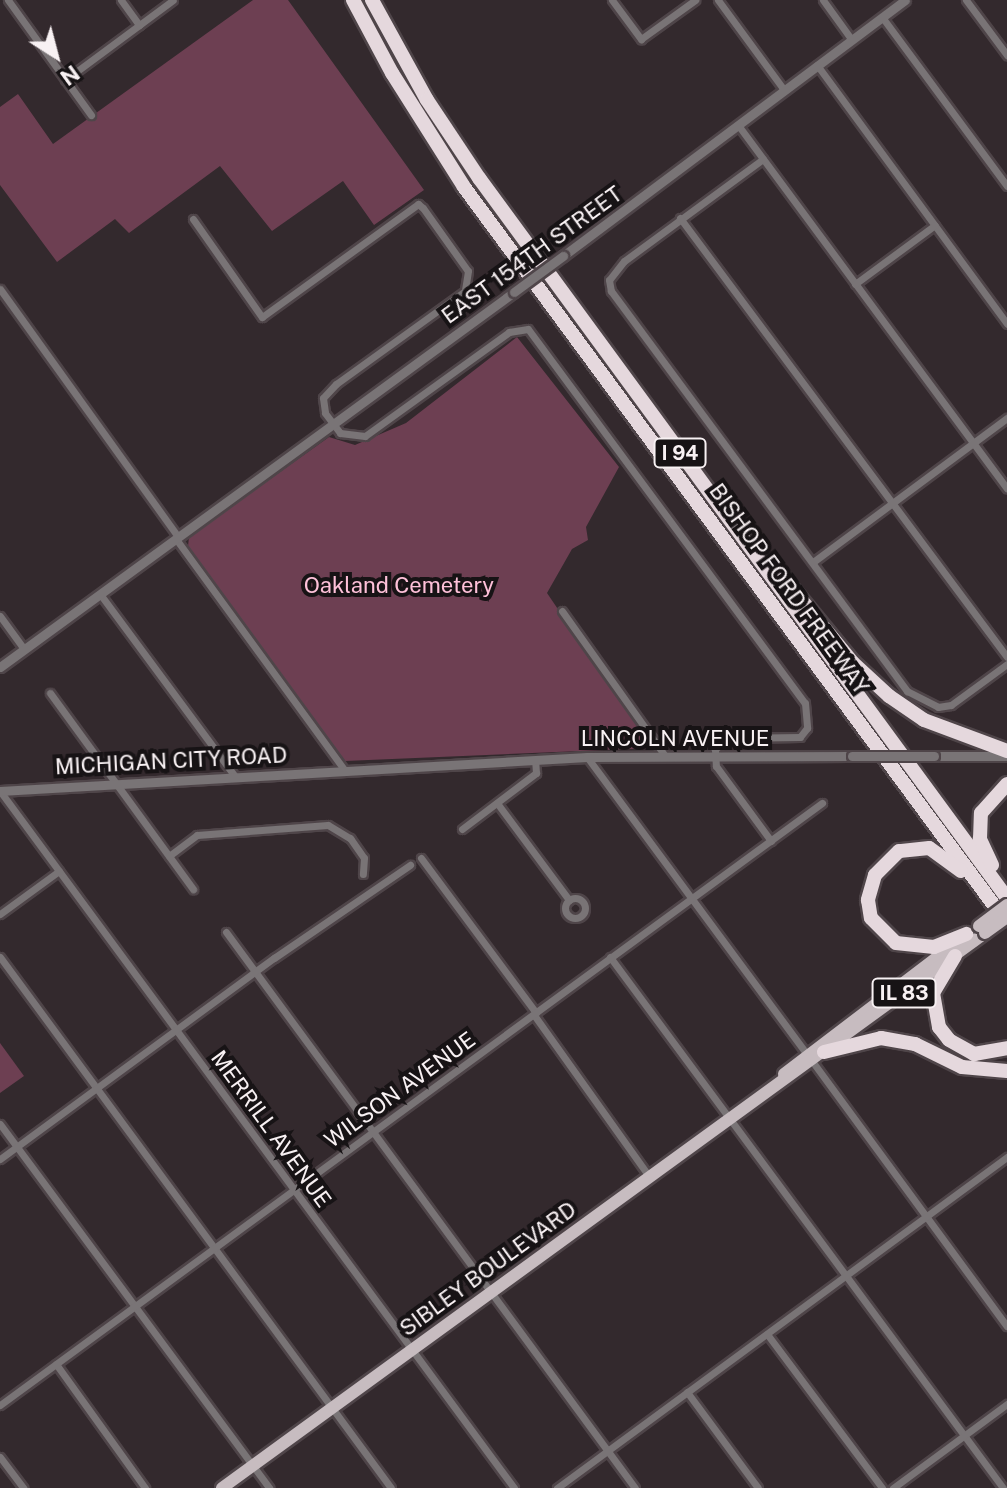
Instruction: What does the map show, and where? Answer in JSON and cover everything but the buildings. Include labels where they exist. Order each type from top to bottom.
[{"type":"highway","name":"BISHOP FORD FREEWAY","points":[[353,0],[413,108],[464,187],[1007,920]]},
{"type":"highway","name":"BISHOP FORD FREEWAY","points":[[372,0],[465,158],[1006,899]]},
{"type":"highway","points":[[698,478],[829,636],[889,696],[936,726],[1007,754]]},
{"type":"highway","points":[[1006,899],[979,825],[985,803],[1007,784]]},
{"type":"highway","points":[[977,931],[934,947],[896,943],[871,918],[869,889],[884,862],[899,851],[929,848],[978,883]]},
{"type":"highway","points":[[955,956],[933,993],[939,1027],[949,1040],[974,1054],[1007,1048]]},
{"type":"highway","points":[[814,1055],[881,1038],[915,1044],[962,1067],[1007,1071]]},
{"type":"main road","name":"SIBLEY BOULEVARD","points":[[222,1488],[814,1055],[955,956],[1006,899]]},
{"type":"main road","name":"IL 83","points":[[977,931],[1007,920]]},
{"type":"main road","name":"SIBLEY BOULEVARD","points":[[814,1055],[977,931]]},
{"type":"street","points":[[8,0],[91,115]]},
{"type":"street","points":[[121,0],[139,25]]},
{"type":"street","points":[[65,80],[173,0]]},
{"type":"street","points":[[612,0],[641,39],[695,0]]},
{"type":"street","points":[[718,0],[784,90]]},
{"type":"street","points":[[823,0],[852,40]]},
{"type":"street","name":"EAST 154TH STREET","points":[[0,667],[563,256],[905,0]]},
{"type":"street","points":[[966,0],[1007,55]]},
{"type":"street","points":[[882,17],[1007,186]]},
{"type":"street","points":[[817,65],[1007,324]]},
{"type":"street","points":[[738,125],[1007,488]]},
{"type":"street","points":[[763,159],[624,261],[609,280],[618,304],[813,562],[890,672],[926,701],[951,705],[1007,664]]},
{"type":"street","points":[[193,219],[262,317],[418,204],[468,271],[465,291],[336,384],[323,398],[332,424],[353,438],[365,436],[509,332],[528,329],[805,703],[807,728],[800,737],[730,738],[719,743],[715,757],[716,766],[771,841]]},
{"type":"street","points":[[680,218],[1007,657]]},
{"type":"street","points":[[855,284],[935,225]]},
{"type":"street","points":[[0,289],[344,769]]},
{"type":"street","points":[[813,562],[1007,418]]},
{"type":"street","points":[[100,594],[234,775]]},
{"type":"street","points":[[562,611],[665,756]]},
{"type":"street","points":[[0,616],[24,649]]},
{"type":"street","points":[[50,693],[193,889]]},
{"type":"street","name":"LINCOLN AVENUE","points":[[344,769],[587,757],[1007,754]]},
{"type":"street","points":[[587,757],[691,899],[814,1055],[1007,1326]]},
{"type":"street","points":[[462,829],[536,773],[535,760]]},
{"type":"street","name":"MICHIGAN CITY ROAD","points":[[0,791],[112,781],[344,769]]},
{"type":"street","name":"MERRILL AVENUE","points":[[0,791],[514,1488]]},
{"type":"street","points":[[497,803],[569,900]]},
{"type":"street","name":"WILSON AVENUE","points":[[0,1405],[822,803]]},
{"type":"street","points":[[169,856],[197,835],[328,825],[350,838],[364,858],[363,874]]},
{"type":"street","points":[[421,858],[649,1176]]},
{"type":"street","points":[[0,1159],[255,972],[410,865]]},
{"type":"street","points":[[0,914],[59,871]]},
{"type":"street","points":[[226,932],[635,1488]]},
{"type":"street","points":[[0,957],[391,1488]]},
{"type":"street","points":[[610,957],[1003,1488]]},
{"type":"street","points":[[0,1124],[269,1488]]},
{"type":"street","points":[[557,1488],[1006,1159]]},
{"type":"street","points":[[767,1334],[882,1488]]},
{"type":"street","points":[[56,1364],[145,1488]]},
{"type":"street","points":[[687,1392],[758,1488]]},
{"type":"street","points":[[893,1488],[1007,1404]]},
{"type":"street","points":[[0,1457],[23,1488]]},
{"type":"green space","points":[[253,0],[288,0],[424,190],[374,225],[343,181],[272,231],[220,166],[129,233],[115,219],[57,262],[0,185],[0,107],[18,94],[53,144]]},
{"type":"green space","name":"Oakland Cemetery","points":[[517,337],[619,467],[586,527],[588,540],[572,549],[547,593],[652,748],[345,761],[203,569],[188,546],[189,537],[329,437],[355,445],[406,423]]},
{"type":"green space","points":[[0,1043],[24,1076],[0,1093]]}]
